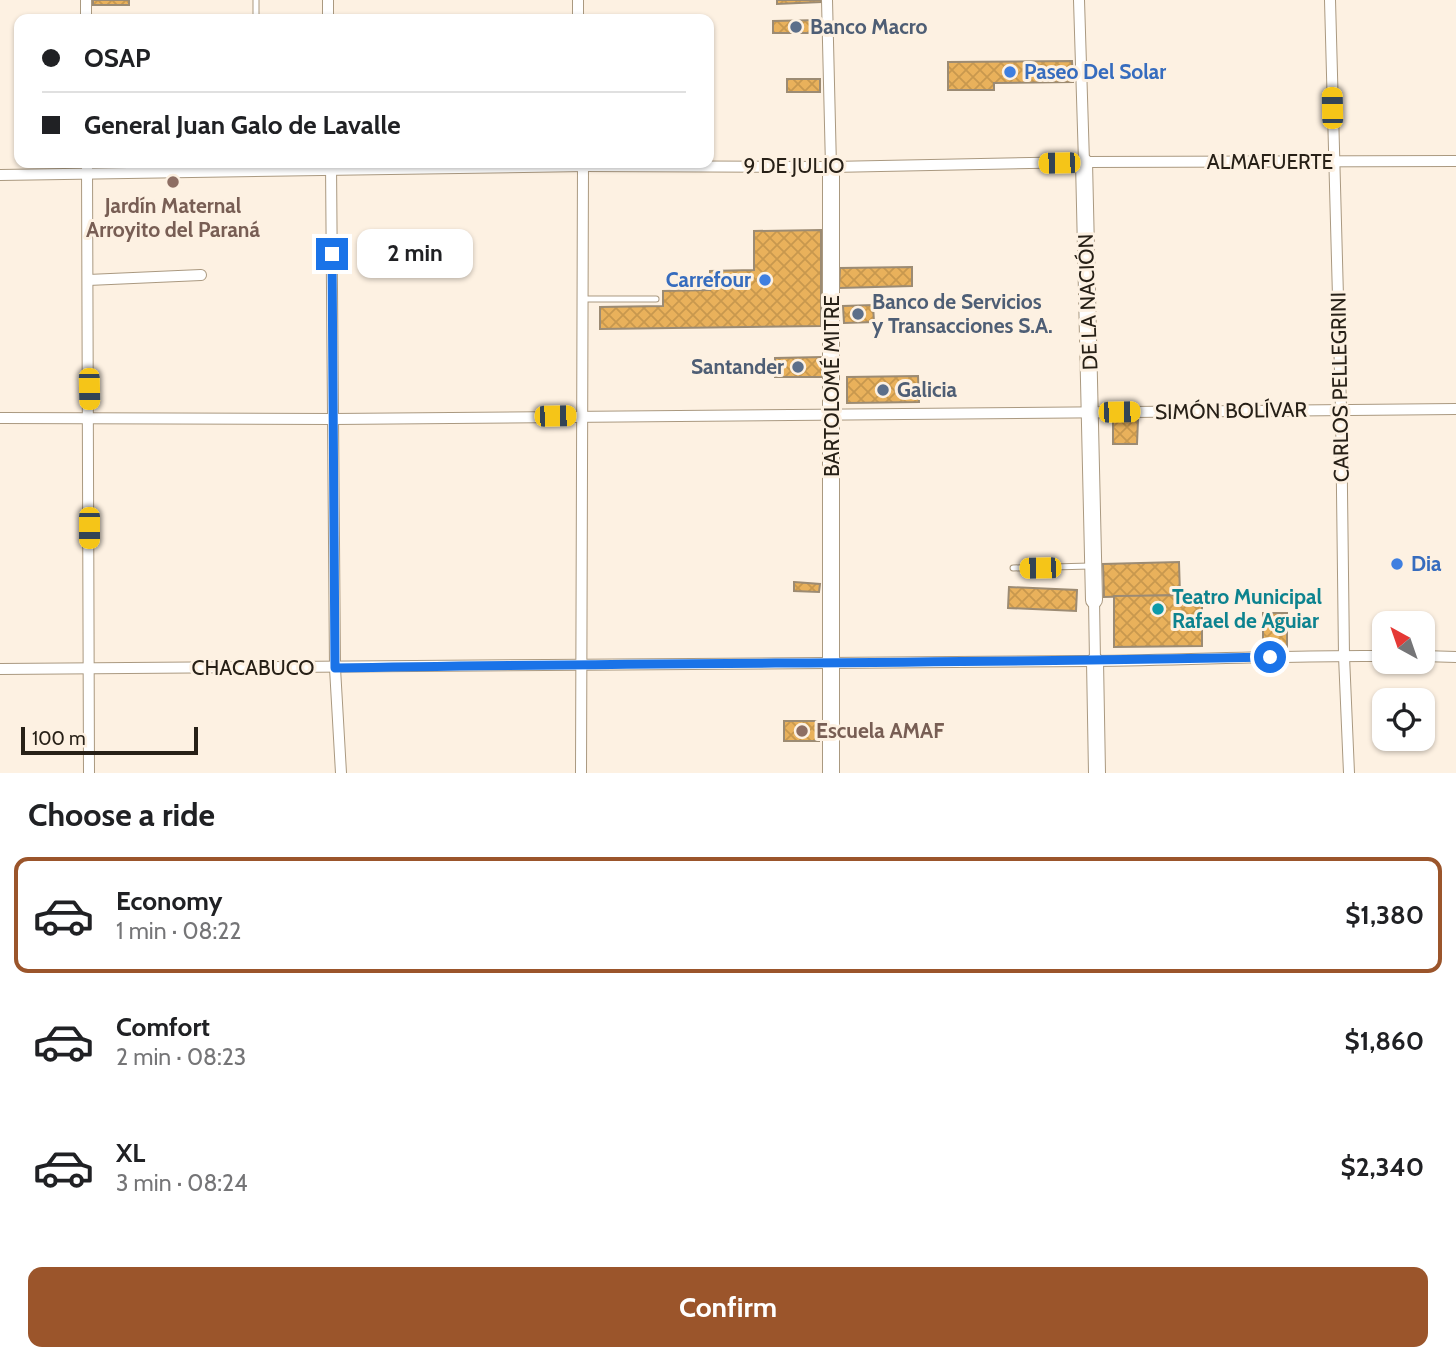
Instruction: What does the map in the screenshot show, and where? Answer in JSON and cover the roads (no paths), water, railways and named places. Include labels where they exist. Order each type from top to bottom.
[{"type":"street","name":"BARTOLOMÉ MITRE","points":[[827,0],[831,167],[831,773]]},
{"type":"street","name":"DE LA NACIÓN","points":[[1079,0],[1091,413],[1097,773]]},
{"type":"street","name":"CARLOS PELLEGRINI","points":[[1330,0],[1341,409],[1344,656],[1349,773]]},
{"type":"street","name":"ALMAFUERTE","points":[[1084,162],[1456,161]]},
{"type":"street","name":"9 DE JULIO","points":[[714,166],[831,167],[1084,162]]},
{"type":"street","name":"9 DE JULIO","points":[[0,175],[87,168]]},
{"type":"street","points":[[87,168],[89,773]]},
{"type":"street","points":[[332,168],[335,668],[341,773]]},
{"type":"street","points":[[581,773],[583,168]]},
{"type":"street","points":[[88,280],[201,275]]},
{"type":"street","name":"SIMÓN BOLÍVAR","points":[[0,418],[89,416],[334,419],[1456,409]]},
{"type":"street","name":"CHACABUCO","points":[[0,669],[1095,661],[1372,656]]},
{"type":"street","points":[[1435,656],[1456,657]]},
{"type":"lane","points":[[583,299],[656,299]]},
{"type":"lane","points":[[1013,568],[1093,566]]},
{"type":"place","name":"Banco Macro","points":[[796,27]]},
{"type":"place","name":"Paseo Del Solar","points":[[1010,72]]},
{"type":"place","name":"Jardín Maternal Arroyito del Paraná","points":[[173,182]]},
{"type":"place","name":"Carrefour","points":[[765,280]]},
{"type":"place","name":"Banco de Servicios y Transacciones S.A.","points":[[858,314]]},
{"type":"place","name":"Santander","points":[[798,367]]},
{"type":"place","name":"Galicia","points":[[883,390]]},
{"type":"place","name":"Dia","points":[[1397,564]]},
{"type":"place","name":"Teatro Municipal Rafael de Aguiar","points":[[1158,609]]},
{"type":"place","name":"Escuela AMAF","points":[[802,731]]}]
